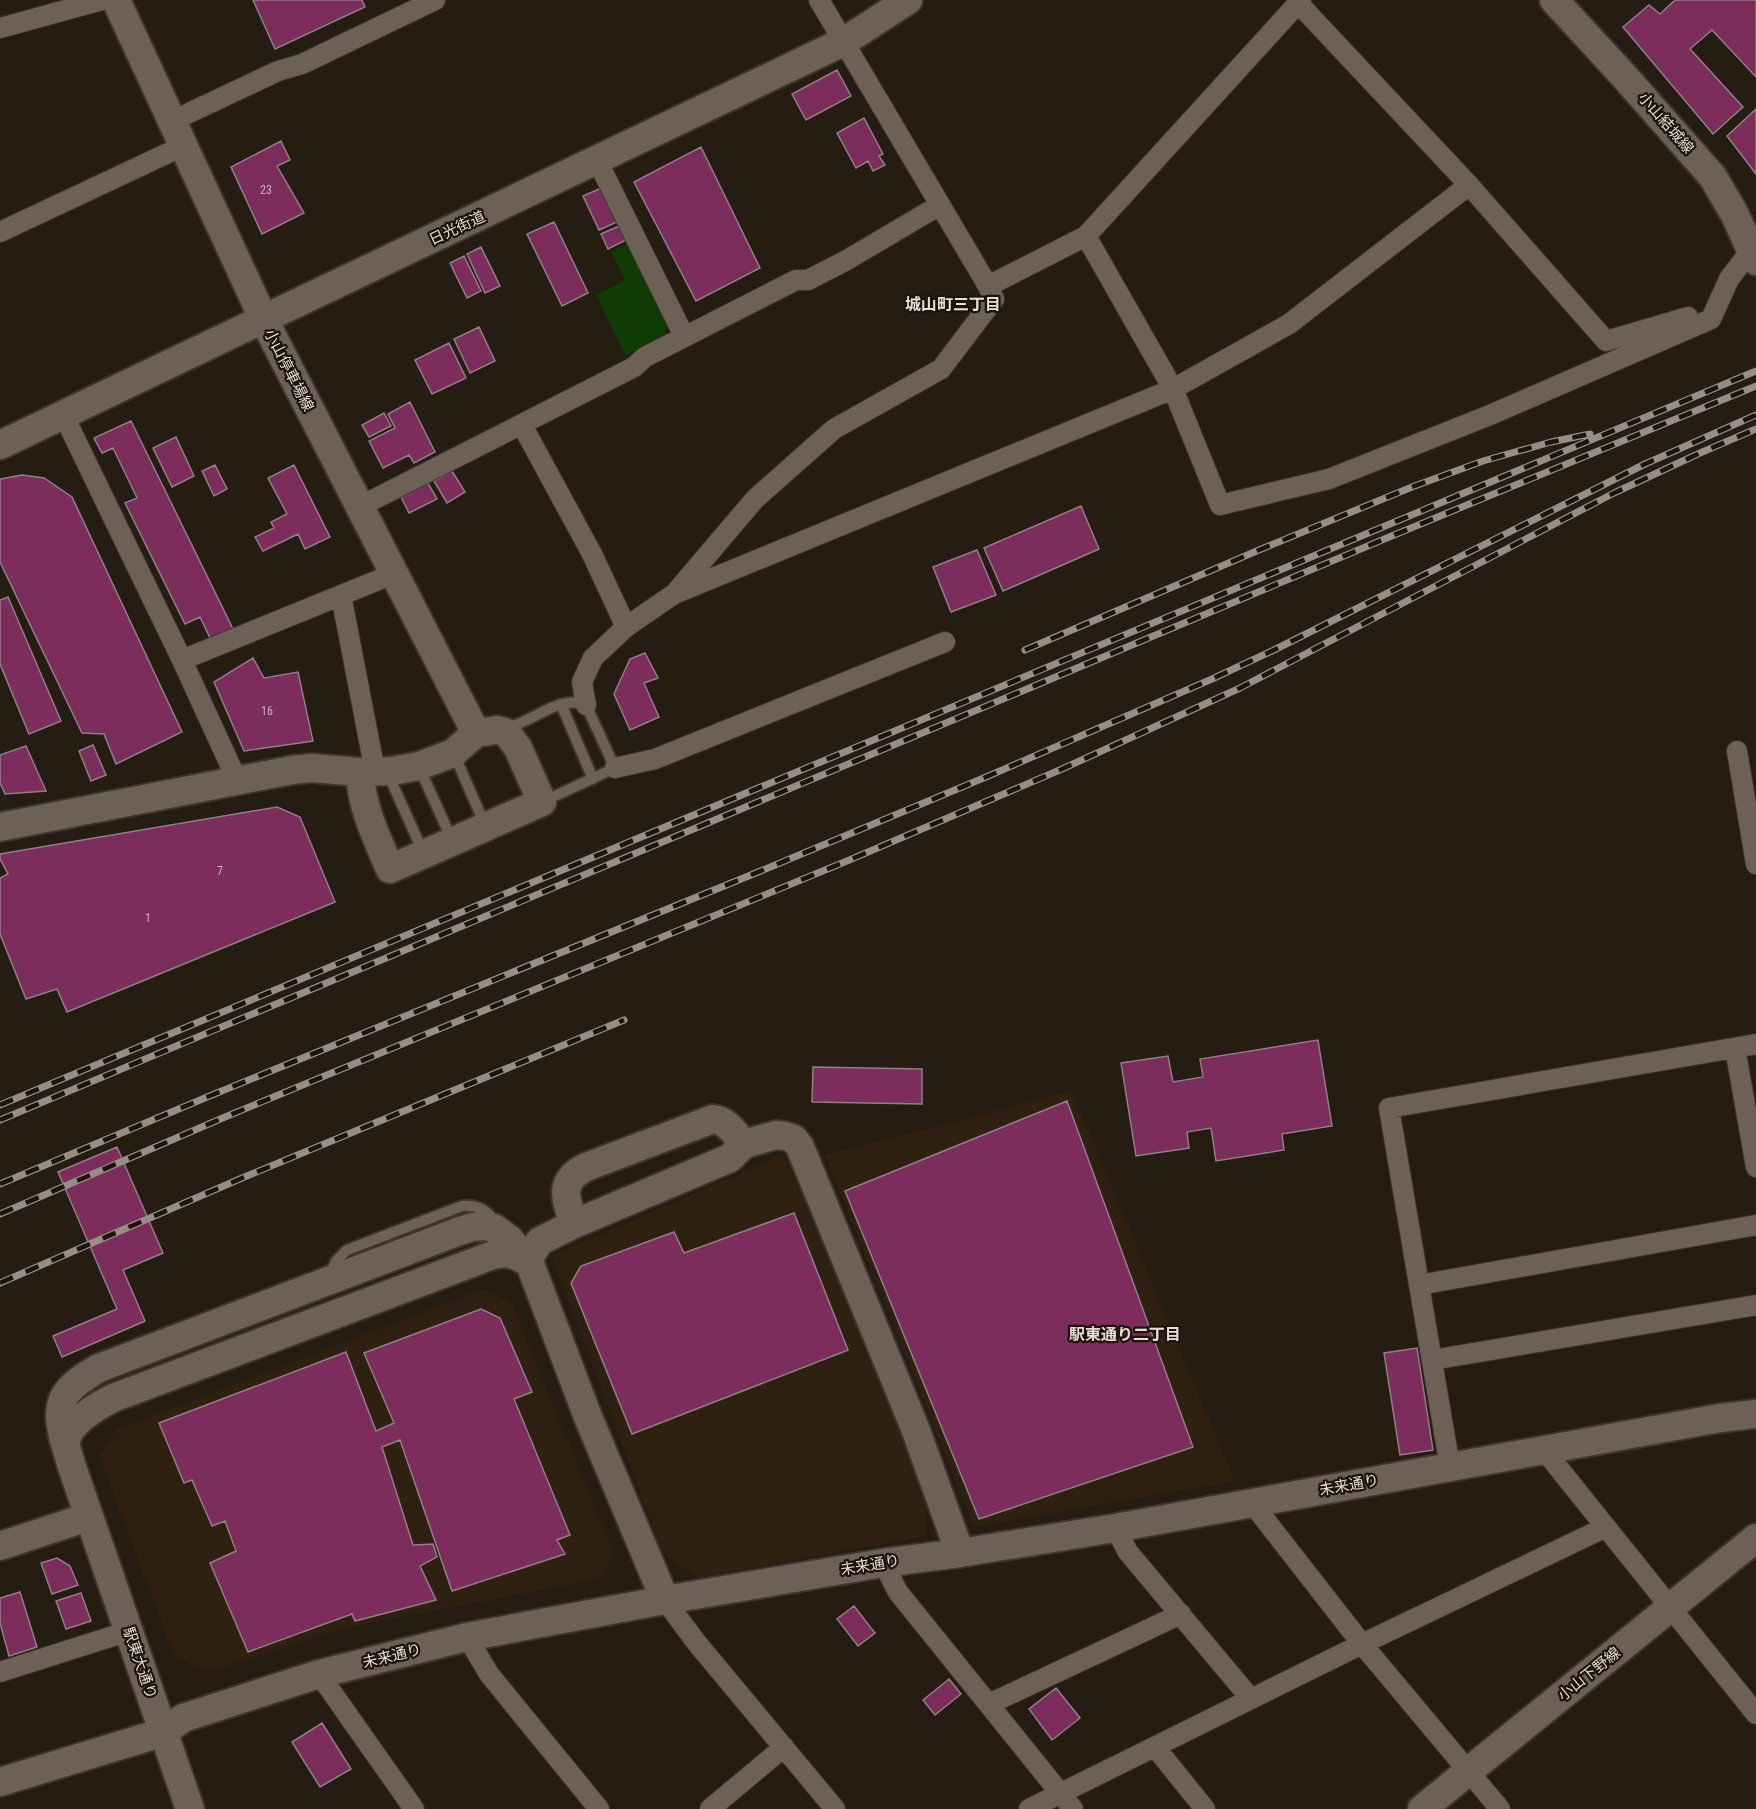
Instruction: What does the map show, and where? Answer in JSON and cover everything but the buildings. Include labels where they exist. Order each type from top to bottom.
[{"type":"street","points":[[0,28],[102,0]]},
{"type":"street","name":"小山停車場線","points":[[116,0],[264,320],[476,733]]},
{"type":"street","points":[[0,232],[178,133],[278,71],[302,64],[435,0]]},
{"type":"street","points":[[674,594],[755,499],[834,429],[941,369],[994,299],[819,0]]},
{"type":"street","name":"日光街道","points":[[0,445],[845,41],[908,0]]},
{"type":"street","name":"小山結城線","points":[[1554,0],[1713,177],[1736,215],[1754,256]]},
{"type":"street","points":[[988,286],[1086,236],[1299,2],[1469,185],[1606,341],[1698,315],[1711,319]]},
{"type":"street","points":[[597,160],[684,336]]},
{"type":"street","points":[[586,705],[582,682],[593,658],[626,627],[674,594],[1173,389],[1289,324],[1469,185]]},
{"type":"street","points":[[359,507],[634,367],[645,357],[684,336],[796,280],[808,280],[845,261],[940,204]]},
{"type":"street","points":[[1086,236],[1173,389],[1220,505],[1329,479],[1490,415],[1711,319],[1729,279],[1754,256]]},
{"type":"street","points":[[64,416],[182,660],[237,780]]},
{"type":"street","points":[[522,424],[592,554],[626,627]]},
{"type":"street","points":[[182,660],[393,574]]},
{"type":"street","points":[[341,595],[375,772]]},
{"type":"street","points":[[615,768],[655,759],[945,642]]},
{"type":"street","points":[[0,827],[237,780],[312,768],[375,772],[419,766],[453,753],[476,733],[497,730],[505,732],[518,748],[542,802],[390,869],[370,823],[361,789],[375,772]]},
{"type":"street","points":[[1737,751],[1756,864]]},
{"type":"street","points":[[1450,1467],[1389,1108],[1756,1044]]},
{"type":"street","points":[[1735,1048],[1756,1167]]},
{"type":"street","points":[[574,1224],[566,1199],[566,1187],[570,1178],[586,1167],[713,1119],[727,1124],[744,1144]]},
{"type":"street","points":[[835,1809],[696,1642],[665,1600],[588,1417],[530,1264],[531,1254],[540,1241],[574,1224],[730,1158],[744,1144],[776,1135],[794,1139],[800,1147],[915,1428],[960,1553]]},
{"type":"street","points":[[1419,1285],[1756,1225]]},
{"type":"street","name":"駅東大通り","points":[[190,1809],[88,1517],[60,1427],[60,1406],[66,1393],[80,1378],[99,1368],[472,1227],[494,1228],[509,1239],[530,1264]]},
{"type":"street","points":[[66,1444],[72,1428],[84,1415],[113,1398],[493,1255],[503,1252],[513,1254],[530,1264]]},
{"type":"street","points":[[1432,1360],[1756,1305]]},
{"type":"street","name":"未来通り","points":[[0,1782],[164,1732],[183,1718],[319,1674],[467,1637],[883,1563],[1115,1528],[1720,1418],[1756,1414]]},
{"type":"street","points":[[1544,1450],[1756,1714]]},
{"type":"street","points":[[1252,1503],[1362,1644],[1500,1809]]},
{"type":"street","points":[[0,1546],[88,1517]]},
{"type":"street","points":[[1029,1809],[1362,1644],[1606,1527]]},
{"type":"street","points":[[1115,1528],[1128,1552],[1251,1699]]},
{"type":"street","name":"小山下野線","points":[[1422,1809],[1756,1538]]},
{"type":"street","points":[[883,1563],[898,1592],[1073,1809]]},
{"type":"street","points":[[990,1704],[1181,1614]]},
{"type":"street","points":[[0,1672],[129,1631]]},
{"type":"street","points":[[467,1637],[489,1674],[599,1809]]},
{"type":"street","points":[[319,1674],[414,1809]]},
{"type":"street","points":[[710,1809],[784,1747]]},
{"type":"street","points":[[1155,1747],[1205,1809]]},
{"type":"lane","points":[[476,733],[510,727],[561,704],[576,701],[586,705],[615,768],[542,802]]},
{"type":"lane","points":[[561,704],[593,778]]},
{"type":"lane","points":[[453,753],[486,828]]},
{"type":"lane","points":[[419,766],[453,842]]},
{"type":"lane","points":[[375,772],[393,785],[424,854]]},
{"type":"shaded area","points":[[1072,1091],[1235,1481],[974,1527],[825,1155]]},
{"type":"shaded area","points":[[781,1155],[800,1177],[925,1492],[927,1536],[698,1578],[663,1554],[551,1256]]},
{"type":"shaded area","points":[[483,1289],[511,1302],[614,1553],[601,1578],[337,1630],[208,1672],[174,1656],[99,1456],[116,1430]]},
{"type":"green space","points":[[629,243],[669,322],[663,337],[626,356],[596,295],[625,280],[611,252]]},
{"type":"railway","points":[[0,1105],[1756,371]]},
{"type":"railway","points":[[0,1120],[1394,535],[1756,386]]},
{"type":"railway","points":[[0,1184],[768,868],[1212,679],[1645,464],[1756,415]]},
{"type":"railway","points":[[0,1214],[225,1117],[847,861],[1062,769],[1240,688],[1614,493],[1756,429]]},
{"type":"railway","points":[[1025,650],[1412,487],[1483,461],[1590,434]]},
{"type":"railway","points":[[0,1283],[242,1178],[624,1020]]},
{"type":"district","name":"城山町三丁目","points":[[953,304]]},
{"type":"district","name":"駅東通り二丁目","points":[[1125,1334]]}]
